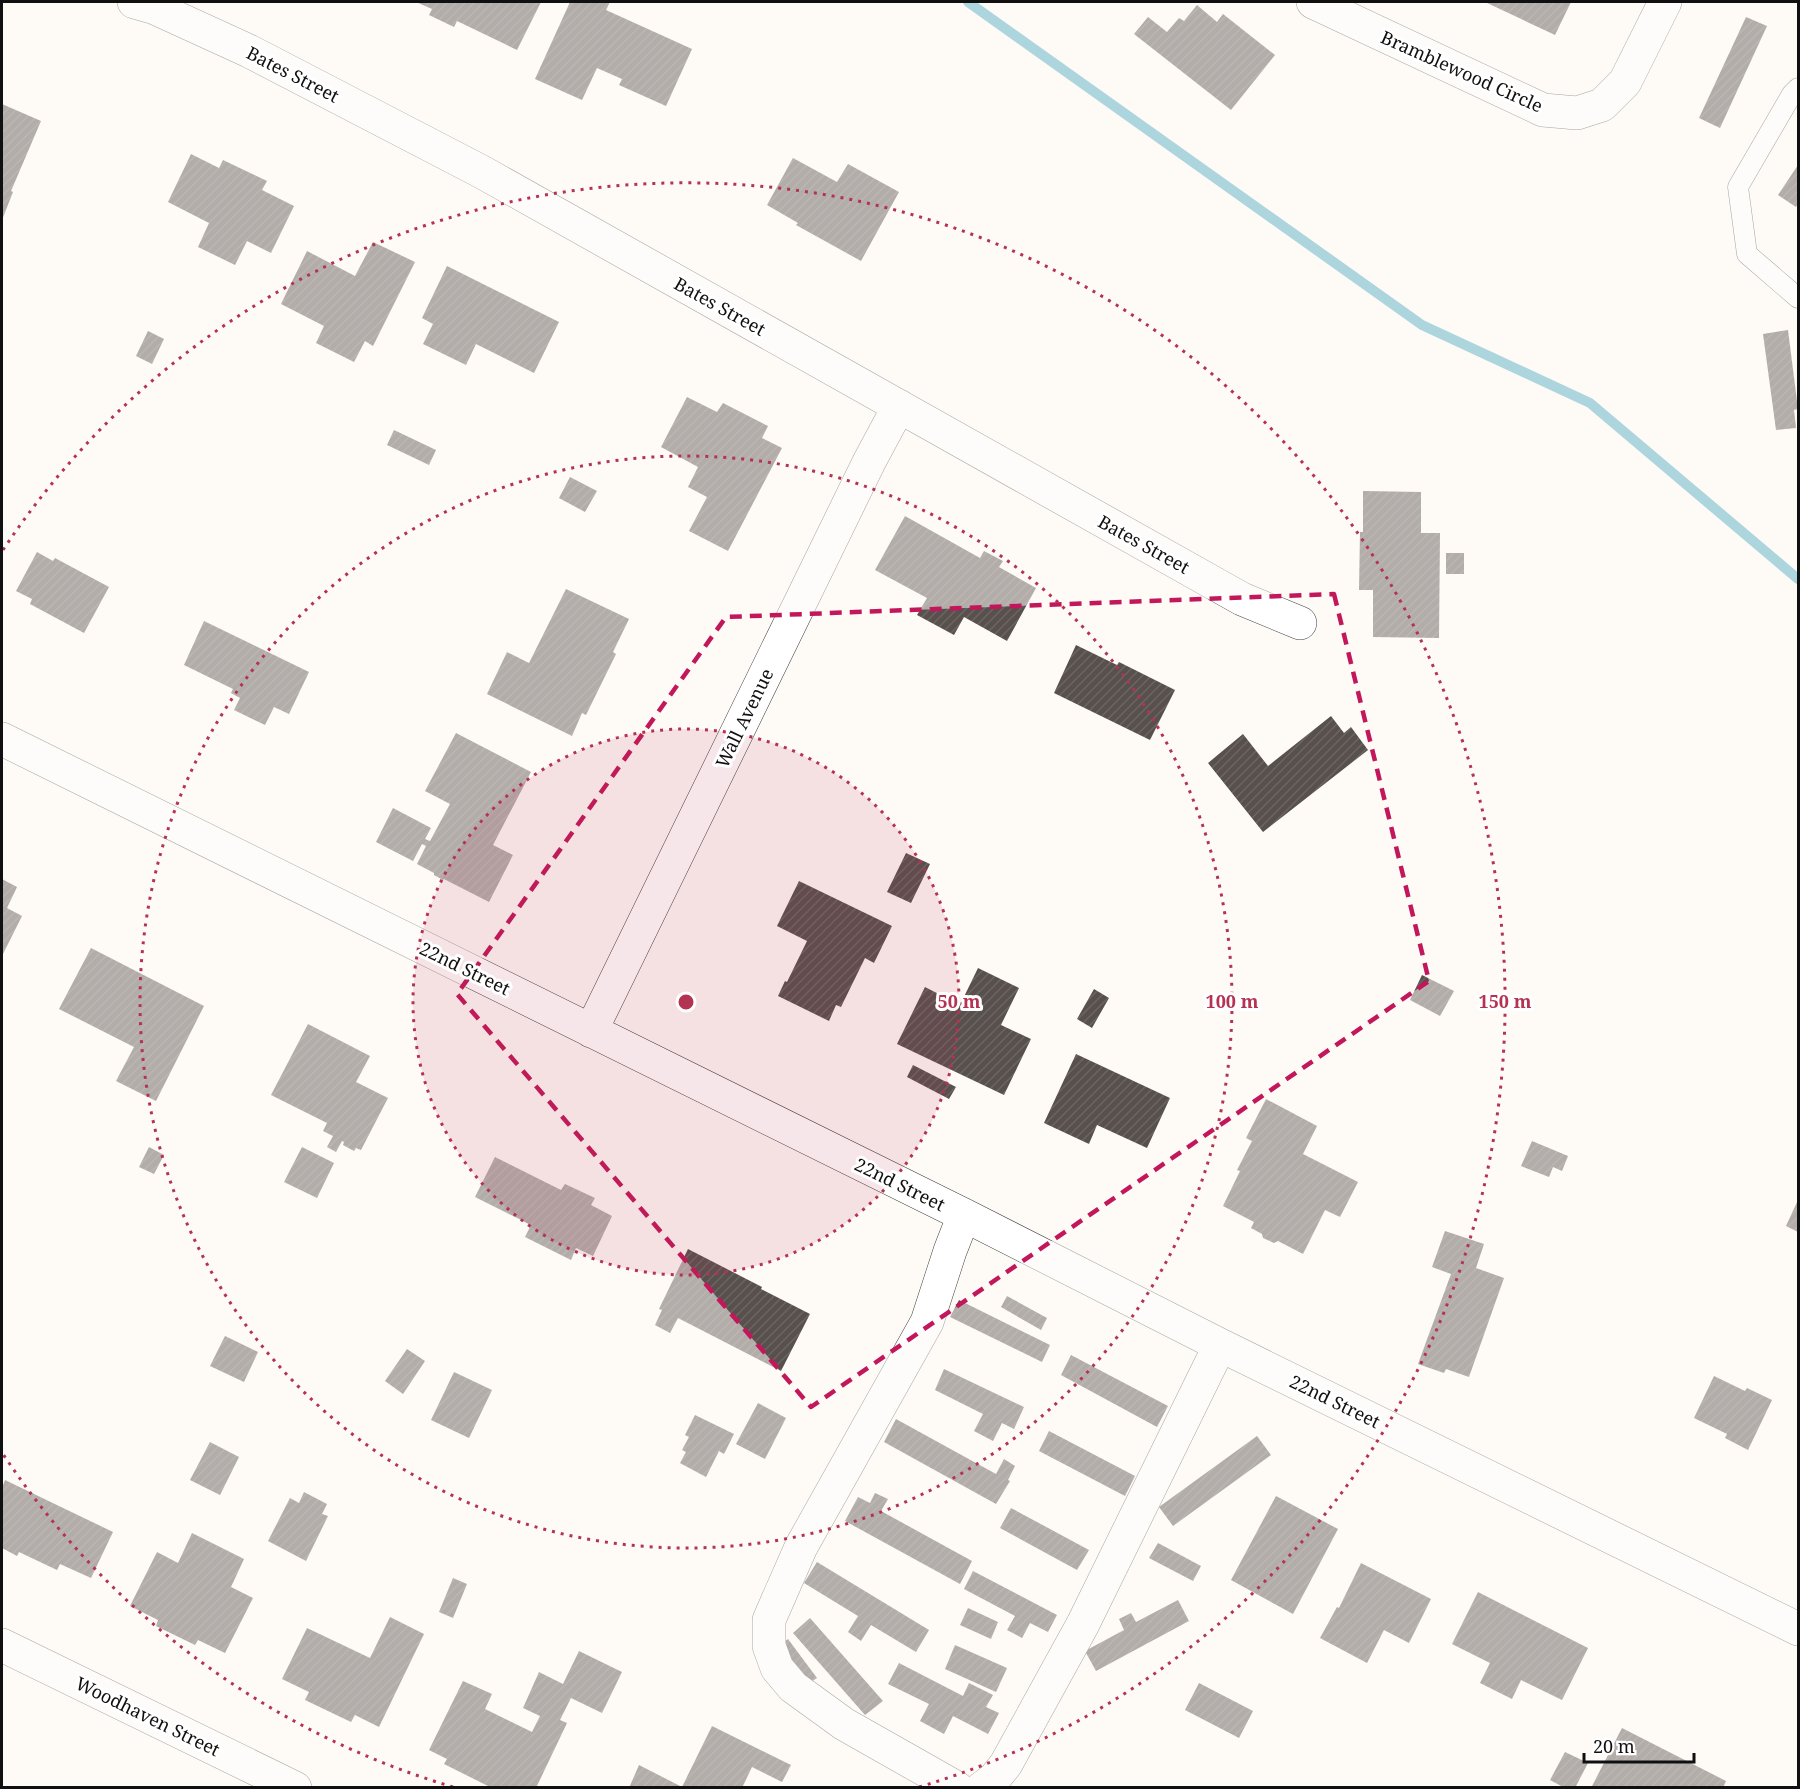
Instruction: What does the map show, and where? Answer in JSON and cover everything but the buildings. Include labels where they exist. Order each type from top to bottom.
[{"type":"street","name":"Bates Street","points":[[134,2],[155,8],[249,51],[482,172],[1242,599],[1300,623]]},
{"type":"street","name":"Bramblewood Circle","points":[[1313,2],[1543,110],[1577,113],[1602,105],[1625,82],[1665,2]]},
{"type":"street","name":"Wall Avenue","points":[[591,1031],[899,406]]},
{"type":"street","name":"22nd Street","points":[[2,739],[963,1215],[1220,1345],[1798,1629]]},
{"type":"street","points":[[957,1788],[844,1724],[793,1687],[777,1668],[769,1646],[769,1620],[801,1547],[927,1322],[963,1215]]},
{"type":"street","points":[[982,1788],[994,1779],[1006,1764],[1083,1624],[1220,1345]]},
{"type":"street","name":"Woodhaven Street","points":[[2,1645],[295,1788]]},
{"type":"lane","points":[[1798,88],[1792,94],[1738,187],[1747,254],[1798,298]]},
{"type":"highlighted area","points":[[1334,594],[1429,981],[811,1407],[457,994],[726,617]]},
{"type":"waterway","points":[[968,2],[1422,325],[1590,403],[1798,579]]}]
